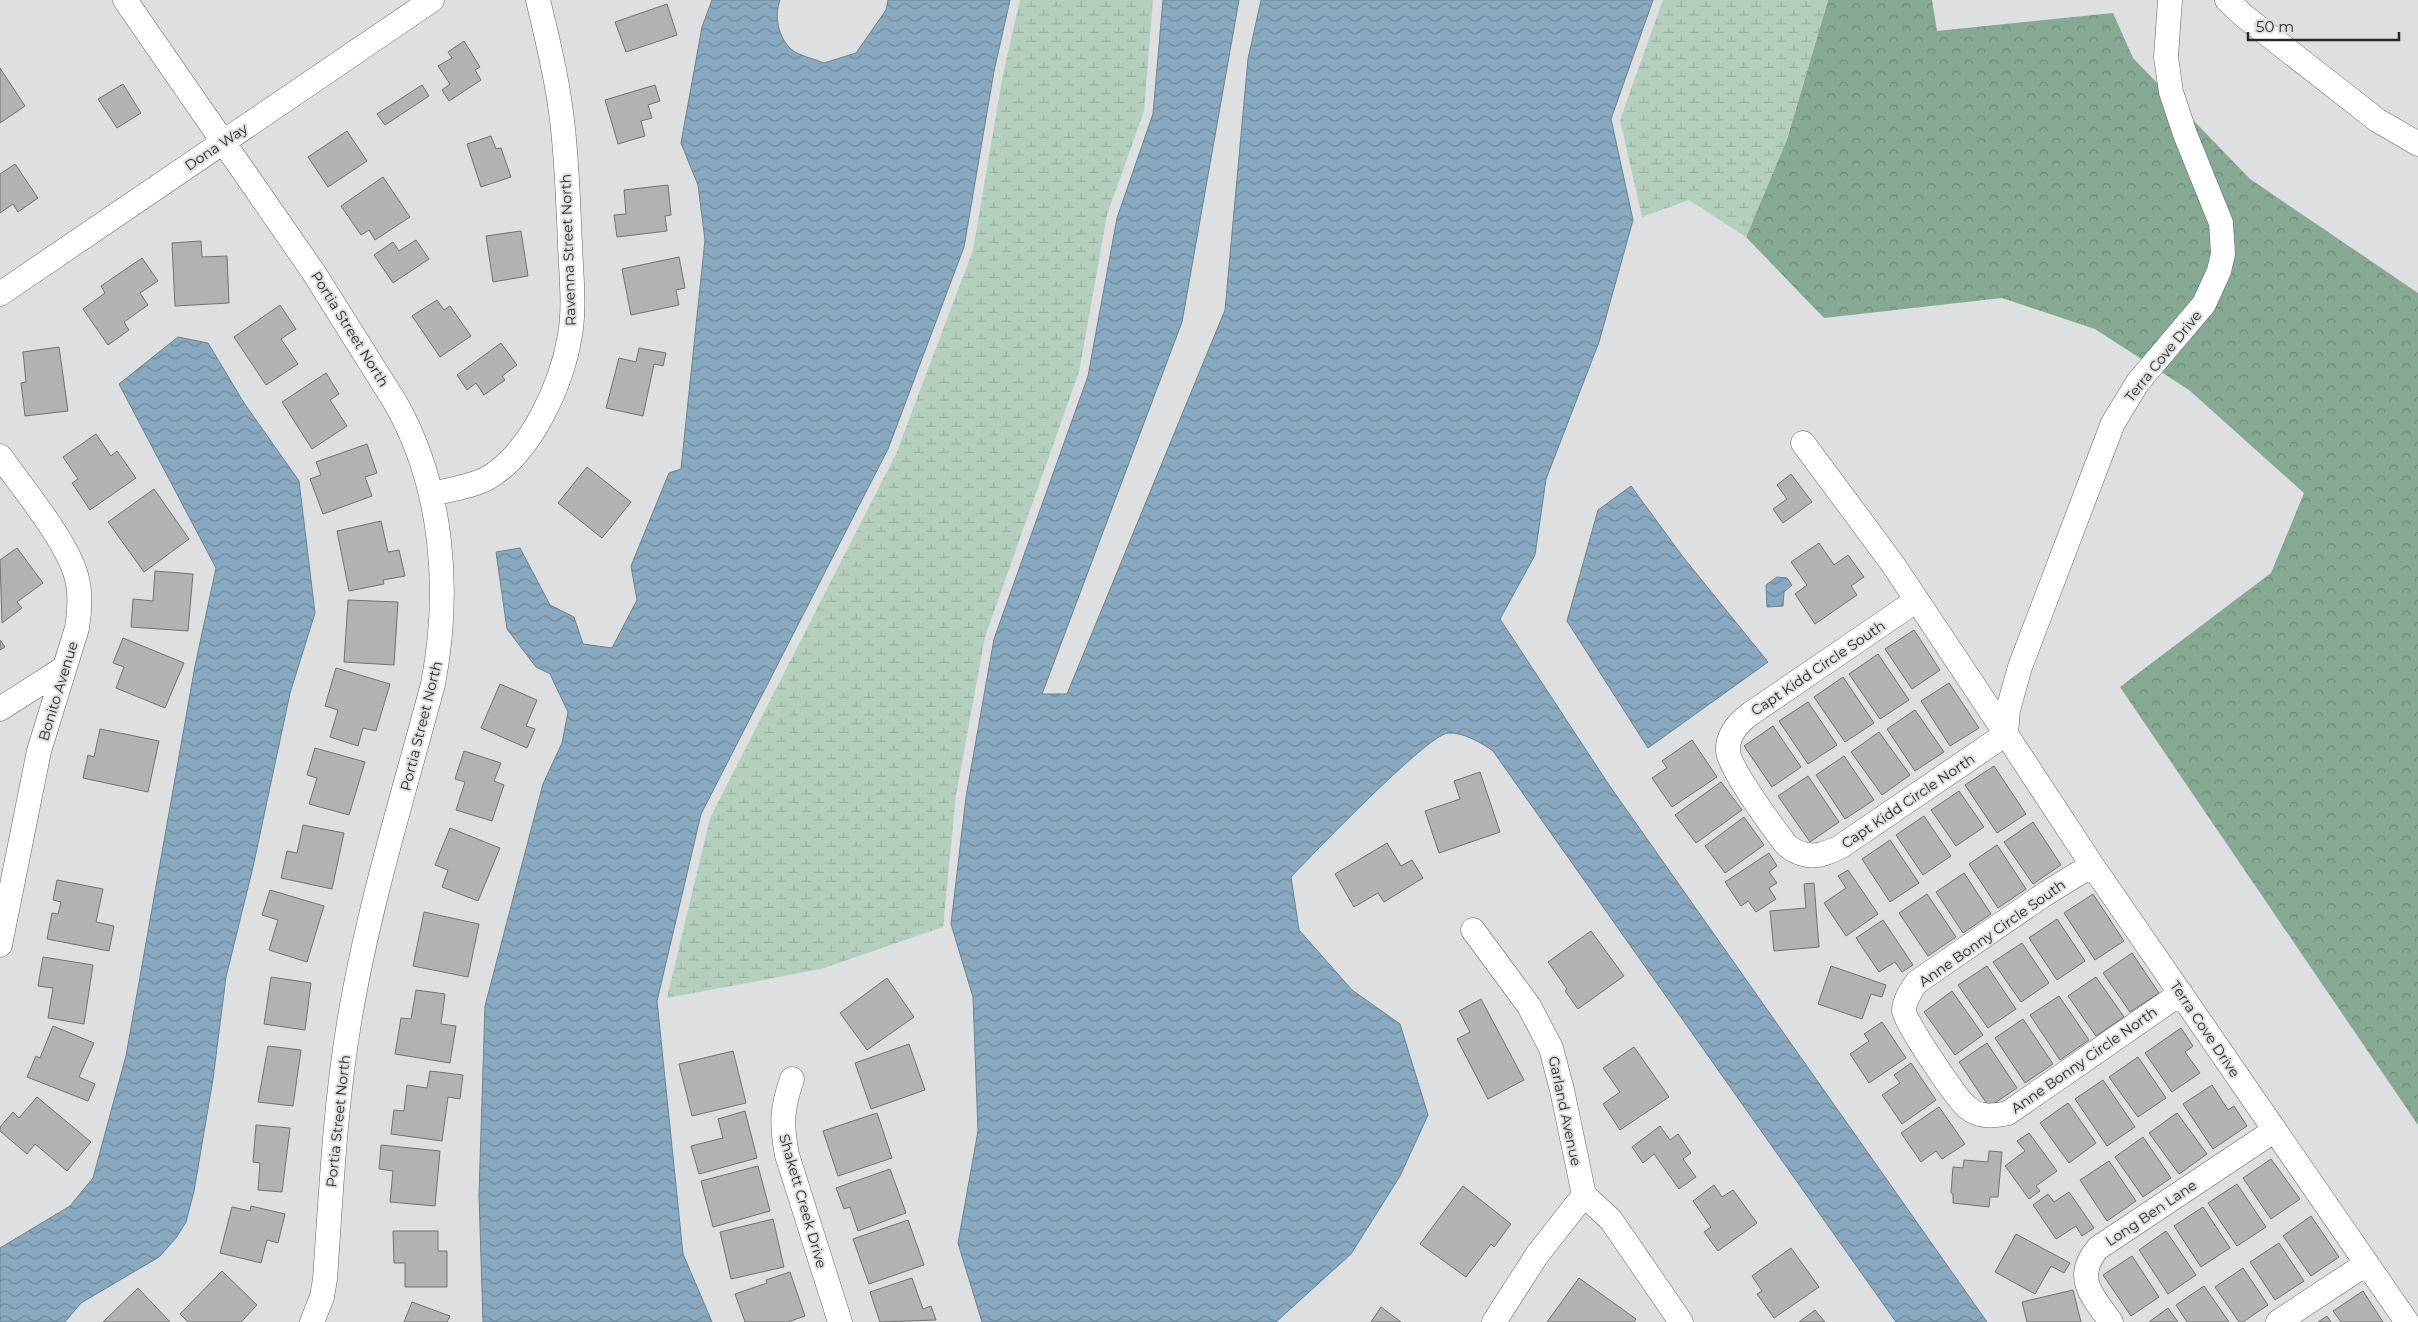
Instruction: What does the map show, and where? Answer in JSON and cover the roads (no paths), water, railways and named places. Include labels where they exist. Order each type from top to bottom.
[{"type":"street","name":"Portia Street North","points":[[125,0],[314,273],[380,375],[415,441],[424,465],[431,494],[442,582],[443,620],[439,655],[362,958],[349,1023],[334,1145],[325,1279],[322,1297],[312,1322]]},
{"type":"street","name":"Dona Way","points":[[0,294],[432,0]]},
{"type":"street","name":"Ravenna Street North","points":[[431,494],[485,479],[502,467],[519,450],[537,424],[551,398],[566,357],[571,333],[572,290],[561,113],[538,0]]},
{"type":"street","name":"Terra Cove Drive","points":[[2006,734],[2008,710],[2020,667],[2113,423],[2138,382],[2204,304],[2220,271],[2223,254],[2221,223],[2185,134],[2171,92],[2166,57],[2170,0]]},
{"type":"street","points":[[2227,0],[2244,16],[2377,120],[2418,144]]},
{"type":"street","name":"Terra Cove Drive","points":[[1803,443],[1917,600],[2092,865],[2407,1322]]},
{"type":"street","name":"Bonito Avenue","points":[[0,456],[59,541],[76,574],[80,590],[80,611],[77,628],[39,751],[0,945]]},
{"type":"street","name":"Capt Kidd Circle South","points":[[1805,855],[1785,842],[1734,770],[1728,752],[1731,735],[1743,719],[1917,600]]},
{"type":"street","points":[[0,708],[64,668]]},
{"type":"street","name":"Capt Kidd Circle North","points":[[1805,855],[1821,855],[1840,847],[2006,734]]},
{"type":"street","name":"Anne Bonny Circle South","points":[[1983,1116],[1967,1108],[1914,1032],[1904,1010],[1910,992],[1917,982],[2045,894],[2092,865]]},
{"type":"street","name":"Garland Avenue","points":[[1472,930],[1529,1006],[1551,1048],[1584,1194]]},
{"type":"street","name":"Anne Bonny Circle North","points":[[1983,1116],[2008,1113],[2181,992]]},
{"type":"street","name":"Shakett Creek Drive","points":[[792,1078],[784,1102],[781,1123],[783,1137],[840,1322]]},
{"type":"street","name":"Long Ben Lane","points":[[2111,1322],[2090,1293],[2086,1280],[2091,1257],[2094,1252],[2275,1130]]},
{"type":"street","points":[[1494,1322],[1537,1255],[1584,1194],[1610,1220],[1682,1322]]},
{"type":"street","points":[[2278,1322],[2366,1264]]},
{"type":"water","points":[[712,0],[780,0],[777,20],[780,33],[787,45],[799,54],[824,63],[856,53],[886,10],[888,0],[1010,0],[994,71],[964,247],[888,449],[701,814],[657,1001],[683,1254],[712,1322],[483,1322],[479,1195],[485,1006],[543,784],[562,743],[568,712],[550,674],[536,667],[507,629],[496,552],[520,548],[550,605],[574,617],[583,644],[612,648],[637,600],[631,566],[669,473],[681,469],[705,240],[698,185],[681,143],[702,27]]},
{"type":"water","points":[[1163,0],[1239,0],[1182,322],[1042,694],[1067,694],[1225,310],[1248,59],[1261,0],[1653,0],[1611,119],[1633,220],[1599,342],[1546,479],[1535,555],[1500,619],[1609,785],[1987,1322],[1896,1322],[1493,751],[1466,736],[1448,733],[1436,739],[1395,774],[1344,822],[1291,877],[1299,930],[1352,990],[1400,1024],[1428,1115],[1400,1176],[1351,1254],[1276,1322],[982,1322],[958,1243],[978,1131],[973,997],[951,924],[966,797],[994,639],[1088,376],[1117,218],[1153,114]]},
{"type":"water","points":[[178,337],[208,343],[244,403],[299,481],[315,613],[290,693],[253,867],[226,977],[213,1079],[194,1191],[186,1222],[176,1238],[159,1257],[81,1303],[65,1322],[0,1322],[0,1248],[70,1206],[93,1178],[126,1056],[195,666],[216,568],[119,384]]},
{"type":"water","points":[[1631,486],[1683,557],[1768,662],[1648,748],[1567,621],[1598,510]]},
{"type":"water","points":[[1777,577],[1787,578],[1792,585],[1784,592],[1783,606],[1767,607],[1766,585]]}]
